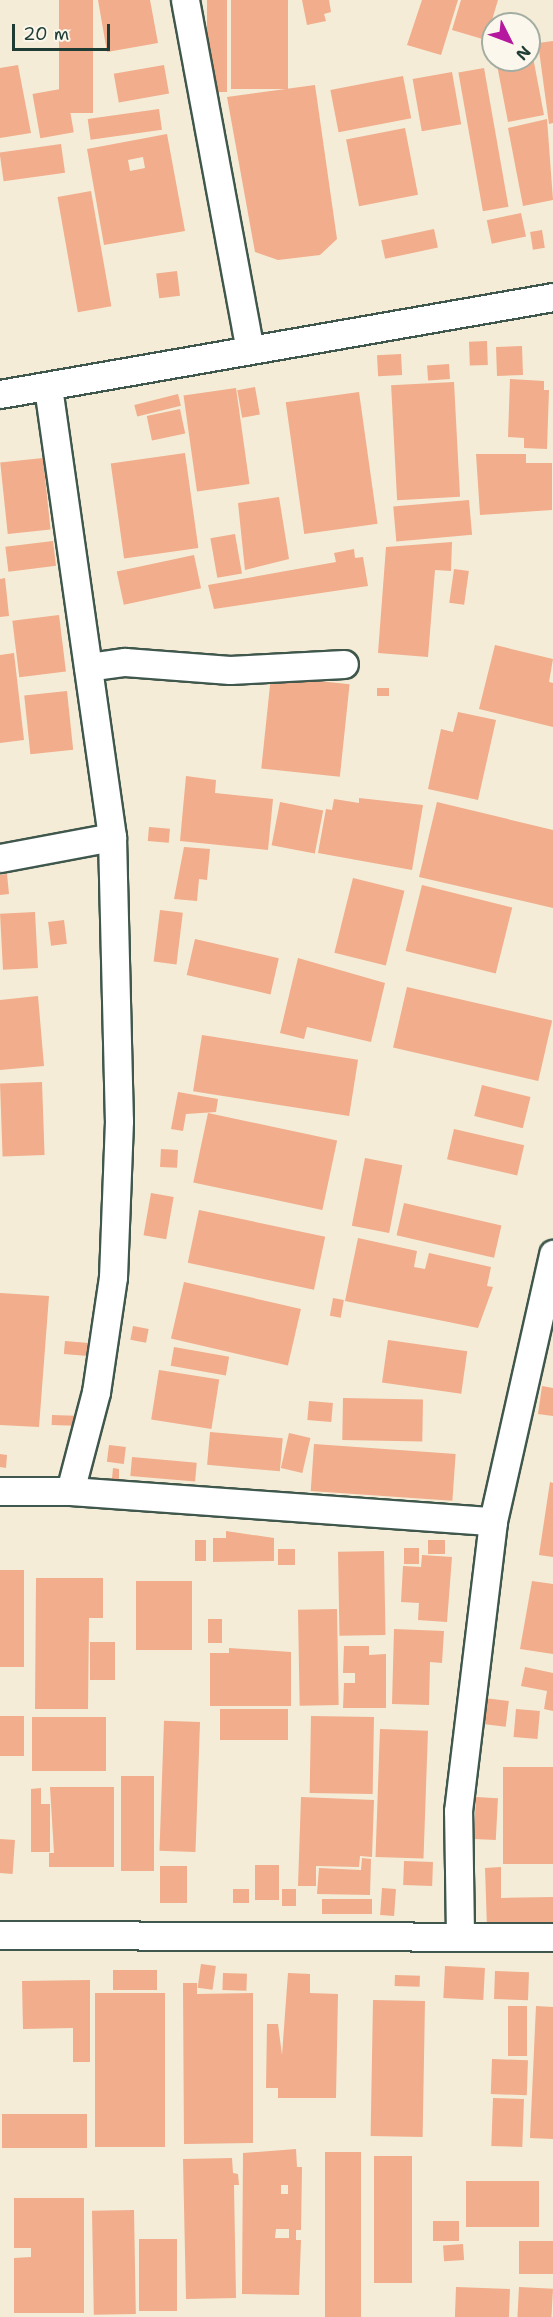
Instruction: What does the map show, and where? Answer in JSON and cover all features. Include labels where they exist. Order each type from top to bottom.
[{"type":"street","points":[[185,0],[249,346]]},
{"type":"street","points":[[0,394],[48,387],[249,346],[553,297]]},
{"type":"street","points":[[48,387],[112,837],[119,1121],[113,1277],[96,1392],[70,1491]]},
{"type":"street","points":[[88,667],[125,662],[230,670],[344,664]]},
{"type":"street","points":[[0,858],[112,837]]},
{"type":"street","points":[[460,1934],[458,1811],[494,1521],[553,1254]]},
{"type":"street","points":[[0,1491],[70,1491],[494,1521]]},
{"type":"street","points":[[0,1935],[460,1934],[553,1937]]},
{"type":"building","points":[[59,0],[93,0],[93,113],[59,113]]},
{"type":"building","points":[[98,0],[150,0],[158,43],[107,52]]},
{"type":"building","points":[[207,0],[227,0],[227,92],[207,92]]},
{"type":"building","points":[[231,0],[288,0],[288,89],[231,89]]},
{"type":"building","points":[[302,0],[329,0],[331,12],[324,14],[326,21],[307,25]]},
{"type":"building","points":[[422,0],[458,0],[441,55],[407,45]]},
{"type":"building","points":[[461,0],[498,0],[494,12],[481,12],[481,39],[452,30]]},
{"type":"building","points":[[553,41],[553,123],[549,124],[541,65],[541,43]]},
{"type":"building","points":[[18,65],[31,133],[0,138],[0,68]]},
{"type":"building","points":[[164,65],[169,94],[119,102],[114,74]]},
{"type":"building","points":[[481,69],[481,72],[485,72],[508,207],[483,211],[458,73]]},
{"type":"building","points":[[452,72],[461,124],[422,131],[413,79]]},
{"type":"building","points":[[498,72],[536,72],[544,115],[508,122]]},
{"type":"building","points":[[403,76],[411,118],[339,132],[330,90]]},
{"type":"building","points":[[315,85],[337,239],[320,255],[278,260],[255,252],[227,97]]},
{"type":"building","points":[[66,88],[74,132],[40,138],[33,94]]},
{"type":"building","points":[[159,109],[162,130],[91,140],[88,119]]},
{"type":"building","points":[[547,119],[553,200],[523,206],[508,128]]},
{"type":"building","points":[[405,128],[418,195],[359,206],[346,139]]},
{"type":"building","points":[[167,134],[185,231],[104,245],[87,149]],"holes":[[[143,157],[145,168],[130,171],[128,160]]]},
{"type":"building","points":[[61,144],[65,173],[4,181],[0,153]]},
{"type":"building","points":[[91,191],[111,306],[78,312],[58,197]]},
{"type":"building","points":[[521,213],[526,236],[492,244],[487,220]]},
{"type":"building","points":[[434,229],[438,248],[385,259],[381,240]]},
{"type":"building","points":[[542,230],[545,248],[533,250],[530,232]]},
{"type":"building","points":[[177,271],[180,296],[159,298],[156,274]]},
{"type":"building","points":[[487,341],[488,365],[470,366],[469,342]]},
{"type":"building","points":[[522,346],[523,375],[497,376],[496,347]]},
{"type":"building","points":[[401,354],[402,375],[378,376],[377,355]]},
{"type":"building","points":[[449,364],[450,379],[428,380],[427,366]]},
{"type":"building","points":[[510,379],[544,381],[544,390],[549,390],[547,449],[524,448],[524,438],[508,437]]},
{"type":"building","points":[[454,382],[460,497],[397,500],[391,385]]},
{"type":"building","points":[[255,387],[260,415],[242,418],[237,390]]},
{"type":"building","points":[[236,388],[249,484],[197,491],[184,395]]},
{"type":"building","points":[[359,392],[378,524],[304,534],[286,402]]},
{"type":"building","points":[[178,394],[181,406],[137,417],[134,405]]},
{"type":"building","points":[[180,409],[185,433],[152,441],[147,416]]},
{"type":"building","points":[[185,453],[198,548],[124,559],[111,463]]},
{"type":"building","points":[[476,454],[526,454],[526,463],[552,463],[552,510],[480,515]]},
{"type":"building","points":[[43,458],[51,530],[8,534],[0,462]]},
{"type":"building","points":[[279,497],[289,559],[245,570],[238,503]]},
{"type":"building","points":[[469,500],[472,535],[396,541],[393,507]]},
{"type":"building","points":[[235,534],[242,573],[217,578],[210,538]]},
{"type":"building","points":[[53,541],[56,566],[8,572],[5,547]]},
{"type":"building","points":[[452,542],[451,571],[435,570],[428,657],[378,653],[386,547]]},
{"type":"building","points":[[354,549],[355,558],[363,557],[368,586],[214,609],[208,585],[336,562],[334,553]]},
{"type":"building","points":[[194,555],[201,588],[124,605],[117,571]]},
{"type":"building","points":[[454,569],[469,571],[464,605],[449,603]]},
{"type":"building","points":[[5,578],[9,616],[0,617],[0,579]]},
{"type":"building","points":[[59,615],[66,672],[19,677],[12,621]]},
{"type":"building","points":[[495,645],[553,659],[549,682],[553,683],[553,727],[479,709]]},
{"type":"building","points":[[14,653],[24,740],[0,743],[0,655]]},
{"type":"building","points":[[271,676],[350,684],[340,777],[261,768]]},
{"type":"building","points":[[377,688],[389,688],[389,696],[377,696]]},
{"type":"building","points":[[67,691],[73,750],[30,754],[24,695]]},
{"type":"building","points":[[458,712],[496,720],[478,800],[428,789],[441,729],[453,732]]},
{"type":"building","points":[[186,776],[216,780],[215,793],[273,799],[268,850],[180,841]]},
{"type":"building","points":[[359,798],[423,805],[412,870],[318,853],[326,809],[332,810],[334,799],[359,803]]},
{"type":"building","points":[[280,802],[323,810],[315,854],[272,845]]},
{"type":"building","points":[[437,802],[553,830],[553,908],[419,877]]},
{"type":"building","points":[[149,827],[170,829],[169,843],[148,841]]},
{"type":"building","points":[[184,847],[210,849],[207,880],[199,879],[197,901],[174,899]]},
{"type":"building","points":[[7,874],[9,894],[0,895],[0,875]]},
{"type":"building","points":[[353,878],[404,891],[386,966],[334,953]]},
{"type":"building","points":[[422,885],[512,907],[496,973],[406,951]]},
{"type":"building","points":[[160,910],[183,913],[176,964],[154,962]]},
{"type":"building","points":[[35,912],[38,968],[3,970],[0,914]]},
{"type":"building","points":[[64,920],[67,944],[51,946],[48,922]]},
{"type":"building","points":[[195,939],[279,958],[270,994],[187,975]]},
{"type":"building","points":[[298,958],[385,983],[371,1042],[307,1027],[304,1039],[280,1033]]},
{"type":"building","points":[[407,987],[552,1021],[538,1081],[393,1047]]},
{"type":"building","points":[[38,996],[44,1066],[0,1070],[0,1000]]},
{"type":"building","points":[[202,1035],[358,1060],[349,1116],[193,1091]]},
{"type":"building","points":[[42,1082],[45,1155],[3,1156],[0,1083]]},
{"type":"building","points":[[482,1085],[531,1097],[523,1128],[474,1116]]},
{"type":"building","points":[[178,1092],[218,1099],[216,1112],[186,1114],[183,1131],[171,1129]]},
{"type":"building","points":[[208,1113],[337,1140],[322,1210],[193,1182]]},
{"type":"building","points":[[454,1129],[524,1145],[517,1175],[447,1159]]},
{"type":"building","points":[[161,1149],[178,1150],[177,1168],[160,1167]]},
{"type":"building","points":[[365,1158],[402,1165],[389,1233],[352,1226]]},
{"type":"building","points":[[151,1193],[174,1197],[166,1239],[144,1235]]},
{"type":"building","points":[[404,1203],[501,1225],[494,1258],[397,1235]]},
{"type":"building","points":[[199,1210],[325,1237],[314,1290],[188,1263]]},
{"type":"building","points":[[358,1238],[417,1251],[414,1267],[425,1269],[429,1253],[491,1267],[487,1286],[493,1287],[478,1328],[345,1301]]},
{"type":"building","points":[[184,1282],[301,1309],[288,1366],[171,1339]]},
{"type":"building","points":[[0,1293],[49,1296],[39,1427],[0,1425]]},
{"type":"building","points":[[333,1298],[344,1300],[341,1318],[330,1316]]},
{"type":"building","points":[[133,1326],[149,1329],[146,1343],[130,1340]]},
{"type":"building","points":[[388,1340],[467,1351],[461,1394],[382,1383]]},
{"type":"building","points":[[65,1341],[89,1343],[88,1356],[64,1354]]},
{"type":"building","points":[[174,1347],[229,1357],[226,1375],[171,1366]]},
{"type":"building","points":[[159,1370],[219,1380],[211,1429],[151,1419]]},
{"type":"building","points":[[542,1386],[553,1388],[553,1416],[538,1414]]},
{"type":"building","points":[[343,1398],[423,1399],[422,1441],[342,1440]]},
{"type":"building","points":[[309,1401],[333,1403],[331,1422],[307,1420]]},
{"type":"building","points":[[52,1415],[75,1416],[75,1426],[52,1425]]},
{"type":"building","points":[[210,1432],[283,1438],[280,1471],[207,1465]]},
{"type":"building","points":[[289,1433],[310,1438],[302,1473],[281,1468]]},
{"type":"building","points":[[314,1444],[456,1454],[452,1501],[311,1491]]},
{"type":"building","points":[[109,1445],[126,1447],[124,1464],[107,1462]]},
{"type":"building","points":[[0,1454],[7,1455],[6,1468],[0,1467]]},
{"type":"building","points":[[132,1457],[197,1463],[195,1482],[130,1476]]},
{"type":"building","points":[[113,1468],[119,1469],[119,1480],[112,1479]]},
{"type":"building","points":[[550,1482],[553,1483],[553,1557],[539,1555]]},
{"type":"building","points":[[226,1531],[274,1538],[274,1561],[213,1562],[213,1538],[226,1538]]},
{"type":"building","points":[[195,1540],[206,1540],[206,1561],[195,1561]]},
{"type":"building","points":[[428,1540],[445,1540],[445,1554],[428,1554]]},
{"type":"building","points":[[404,1548],[419,1548],[419,1564],[404,1564]]},
{"type":"building","points":[[278,1549],[295,1549],[295,1565],[278,1565]]},
{"type":"building","points":[[384,1551],[385,1635],[339,1636],[338,1552]]},
{"type":"building","points":[[422,1555],[452,1557],[447,1622],[418,1620],[419,1603],[401,1602],[403,1566],[421,1567]]},
{"type":"building","points":[[0,1570],[24,1570],[24,1667],[0,1667]]},
{"type":"building","points":[[36,1578],[103,1578],[103,1618],[89,1618],[88,1709],[35,1709]]},
{"type":"building","points":[[136,1581],[192,1581],[192,1650],[136,1650]]},
{"type":"building","points":[[532,1581],[553,1584],[553,1654],[520,1649]]},
{"type":"building","points":[[337,1609],[339,1705],[300,1706],[298,1610]]},
{"type":"building","points":[[208,1619],[222,1619],[222,1643],[208,1643]]},
{"type":"building","points":[[394,1629],[444,1631],[442,1663],[430,1662],[429,1705],[392,1704]]},
{"type":"building","points":[[90,1642],[115,1642],[115,1680],[90,1680]]},
{"type":"building","points":[[344,1646],[369,1646],[369,1655],[386,1654],[386,1708],[343,1708],[344,1683],[355,1683],[355,1673],[343,1673]]},
{"type":"building","points":[[229,1648],[291,1652],[291,1706],[210,1706],[210,1653],[229,1653]]},
{"type":"building","points":[[525,1667],[553,1673],[553,1711],[544,1709],[547,1691],[521,1686]]},
{"type":"building","points":[[484,1698],[509,1701],[506,1727],[481,1724]]},
{"type":"building","points":[[220,1709],[288,1709],[288,1740],[220,1740]]},
{"type":"building","points":[[516,1709],[540,1711],[537,1739],[514,1737]]},
{"type":"building","points":[[0,1716],[24,1716],[24,1756],[0,1756]]},
{"type":"building","points":[[311,1716],[374,1717],[373,1794],[310,1793]]},
{"type":"building","points":[[32,1717],[106,1717],[106,1771],[32,1771]]},
{"type":"building","points":[[164,1721],[200,1722],[195,1852],[159,1851]]},
{"type":"building","points":[[380,1729],[428,1731],[424,1859],[376,1857]]},
{"type":"building","points":[[503,1767],[553,1767],[553,1864],[503,1864]]},
{"type":"building","points":[[121,1776],[154,1776],[154,1871],[121,1871]]},
{"type":"building","points":[[50,1787],[114,1787],[114,1867],[49,1867],[49,1853],[54,1853]]},
{"type":"building","points":[[41,1788],[41,1804],[50,1804],[50,1852],[31,1852],[31,1789]]},
{"type":"building","points":[[301,1797],[374,1800],[372,1857],[360,1856],[359,1867],[316,1866],[316,1886],[298,1886]]},
{"type":"building","points":[[476,1797],[498,1798],[496,1840],[474,1839]]},
{"type":"building","points":[[0,1839],[15,1840],[13,1874],[0,1873]]},
{"type":"building","points":[[362,1858],[371,1859],[370,1895],[317,1894],[319,1868],[361,1870]]},
{"type":"building","points":[[404,1861],[433,1862],[432,1886],[403,1885]]},
{"type":"building","points":[[255,1865],[279,1865],[279,1900],[255,1900]]},
{"type":"building","points":[[160,1866],[187,1866],[187,1903],[160,1903]]},
{"type":"building","points":[[501,1867],[501,1898],[553,1897],[553,1927],[487,1928],[485,1868]]},
{"type":"building","points":[[382,1888],[396,1889],[394,1916],[380,1915]]},
{"type":"building","points":[[233,1889],[249,1889],[249,1903],[233,1903]]},
{"type":"building","points":[[282,1889],[296,1889],[296,1906],[282,1906]]},
{"type":"building","points":[[322,1899],[372,1899],[372,1914],[322,1914]]},
{"type":"building","points":[[201,1964],[216,1966],[213,1990],[198,1988]]},
{"type":"building","points":[[445,1966],[485,1968],[483,2000],[443,1998]]},
{"type":"building","points":[[113,1970],[157,1970],[157,1990],[113,1990]]},
{"type":"building","points":[[495,1971],[529,1972],[528,2000],[494,1999]]},
{"type":"building","points":[[223,1973],[247,1974],[246,1991],[222,1990]]},
{"type":"building","points":[[288,1973],[310,1974],[310,1993],[338,1994],[336,2098],[278,2098],[278,2088],[266,2088],[267,2024],[278,2024],[282,2055]]},
{"type":"building","points":[[395,1975],[420,1976],[420,1987],[395,1986]]},
{"type":"building","points":[[90,1980],[90,2062],[73,2062],[73,2028],[23,2029],[22,1981]]},
{"type":"building","points":[[183,1983],[197,1983],[197,1994],[253,1993],[253,2143],[184,2144]]},
{"type":"building","points":[[95,1993],[165,1993],[165,2147],[95,2147]]},
{"type":"building","points":[[373,2000],[425,2001],[423,2137],[371,2136]]},
{"type":"building","points":[[508,2006],[527,2006],[527,2056],[508,2056]]},
{"type":"building","points":[[536,2006],[553,2007],[553,2139],[530,2138]]},
{"type":"building","points":[[492,2059],[528,2060],[527,2095],[491,2094]]},
{"type":"building","points":[[493,2098],[524,2099],[522,2147],[491,2146]]},
{"type":"building","points":[[2,2114],[87,2114],[87,2148],[2,2148]]},
{"type":"building","points":[[296,2149],[297,2167],[302,2167],[301,2230],[296,2230],[296,2240],[301,2240],[299,2295],[242,2294],[243,2153]],"holes":[[[281,2185],[288,2185],[288,2194],[281,2194]],[[276,2229],[289,2229],[289,2238],[275,2238]]]},
{"type":"building","points":[[325,2152],[361,2152],[361,2317],[325,2317]]},
{"type":"building","points":[[374,2156],[412,2156],[412,2283],[374,2283]]},
{"type":"building","points":[[232,2158],[233,2173],[238,2174],[239,2185],[234,2185],[236,2298],[186,2299],[183,2159]]},
{"type":"building","points":[[466,2181],[539,2181],[539,2227],[466,2227]]},
{"type":"building","points":[[14,2198],[84,2198],[84,2313],[14,2313],[14,2258],[31,2257],[31,2248],[14,2248]]},
{"type":"building","points":[[134,2210],[136,2314],[94,2315],[92,2211]]},
{"type":"building","points":[[433,2221],[459,2221],[459,2241],[433,2241]]},
{"type":"building","points":[[139,2239],[177,2239],[177,2311],[139,2311]]},
{"type":"building","points":[[519,2241],[553,2241],[553,2274],[519,2274]]},
{"type":"building","points":[[463,2244],[464,2260],[444,2261],[443,2245]]},
{"type":"building","points":[[456,2287],[510,2289],[509,2317],[455,2317]]},
{"type":"building","points":[[519,2287],[553,2289],[551,2317],[517,2317]]}]
